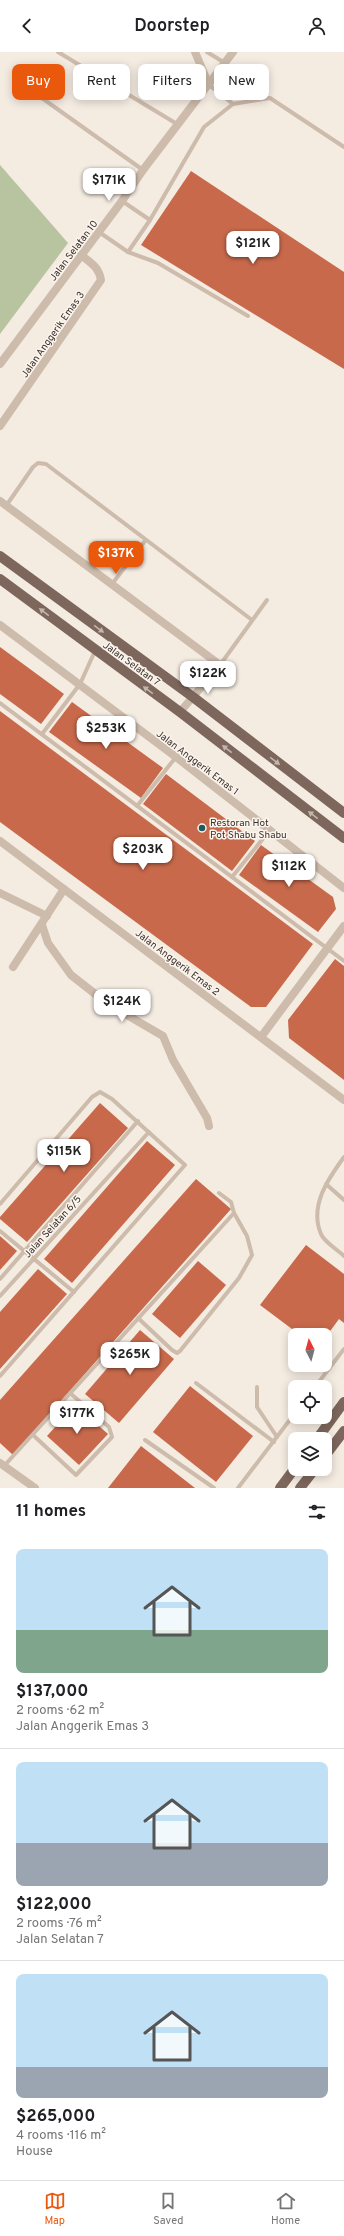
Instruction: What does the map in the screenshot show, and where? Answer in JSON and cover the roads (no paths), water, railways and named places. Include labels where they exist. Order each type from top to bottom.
[{"type":"main road","name":"Jalan Selatan 7","points":[[0,556],[193,697],[344,813]]},
{"type":"main road","name":"Jalan Selatan 7","points":[[0,579],[95,651],[180,712],[344,838]]},
{"type":"main road","points":[[322,1432],[344,1402]]},
{"type":"main road","points":[[332,1447],[344,1431]]},
{"type":"main road","points":[[280,1488],[289,1476]]},
{"type":"main road","points":[[300,1488],[309,1476]]},
{"type":"street","points":[[195,52],[209,85]]},
{"type":"street","name":"Jalan Selatan 10","points":[[0,364],[122,201],[177,124],[209,85],[233,52]]},
{"type":"street","name":"Jalan Anggerik Emas 3","points":[[0,426],[101,280],[100,272],[96,266],[81,255]]},
{"type":"street","points":[[3,504],[220,665],[180,712]]},
{"type":"street","name":"Jalan Anggerik Emas 1","points":[[0,625],[176,757],[344,888]]},
{"type":"street","name":"Jalan Anggerik Emas 2","points":[[0,841],[344,1100]]},
{"type":"street","points":[[13,967],[64,890]]},
{"type":"street","points":[[0,893],[47,916]]},
{"type":"street","points":[[42,925],[48,943],[71,974],[108,1004],[163,1036],[173,1060],[207,1118],[209,1126]]},
{"type":"street","points":[[261,1037],[344,926]]},
{"type":"street","points":[[2,1464],[36,1488]]},
{"type":"lane","points":[[58,52],[177,124]]},
{"type":"lane","points":[[207,52],[225,63]]},
{"type":"lane","points":[[209,85],[233,104]]},
{"type":"lane","points":[[128,252],[150,220],[204,127],[233,104],[270,98],[344,147]]},
{"type":"lane","points":[[45,100],[143,170]]},
{"type":"lane","points":[[122,201],[150,220]]},
{"type":"lane","points":[[98,232],[128,252],[158,263],[248,316]]},
{"type":"lane","points":[[3,504],[33,467],[38,463],[46,464],[145,541],[252,620]]},
{"type":"lane","points":[[112,584],[145,541]]},
{"type":"lane","points":[[220,665],[267,600]]},
{"type":"lane","points":[[42,734],[80,684],[95,651]]},
{"type":"lane","points":[[0,703],[344,961]]},
{"type":"lane","points":[[137,806],[176,757]]},
{"type":"lane","points":[[232,877],[270,829]]},
{"type":"lane","points":[[0,1204],[92,1097],[100,1092],[112,1099],[185,1165],[0,1376]]},
{"type":"lane","points":[[0,1279],[138,1122]]},
{"type":"lane","name":"Jalan Selatan 6/5","points":[[0,1296],[149,1132]]},
{"type":"lane","points":[[344,1157],[326,1184],[316,1215],[321,1236],[344,1256]]},
{"type":"lane","points":[[326,1184],[344,1200]]},
{"type":"lane","points":[[138,1318],[177,1353],[239,1278],[252,1256],[247,1236],[234,1213],[231,1202],[219,1193]]},
{"type":"lane","points":[[2,1464],[33,1435],[234,1213]]},
{"type":"lane","points":[[0,1231],[74,1292]]},
{"type":"lane","points":[[320,1380],[344,1349]]},
{"type":"lane","points":[[196,1383],[274,1442]]},
{"type":"lane","points":[[257,1387],[258,1407],[277,1436]]},
{"type":"lane","points":[[33,1435],[76,1476],[112,1437],[109,1426],[70,1393]]},
{"type":"lane","points":[[238,1488],[288,1422]]},
{"type":"lane","points":[[145,1440],[214,1488]]},
{"type":"place","name":"Restoran Hot Pot Shabu Shabu","points":[[202,828]]}]
